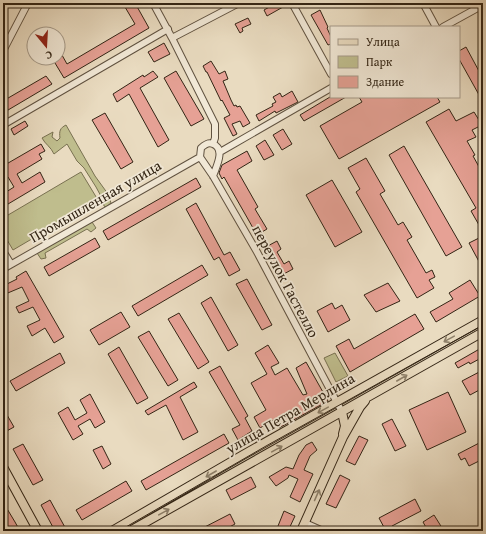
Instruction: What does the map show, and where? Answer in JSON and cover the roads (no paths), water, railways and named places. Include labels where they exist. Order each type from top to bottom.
[{"type":"main road","name":"улица Петра Мерлина","points":[[112,531],[483,320]]},
{"type":"main road","name":"улица Петра Мерлина","points":[[130,531],[483,332]]},
{"type":"main road","points":[[301,531],[343,437],[360,407],[368,398]]},
{"type":"main road","points":[[342,412],[345,426],[343,437]]},
{"type":"main road","points":[[3,467],[38,531]]},
{"type":"main road","points":[[3,472],[33,531]]},
{"type":"street","points":[[3,51],[28,3]]},
{"type":"street","points":[[153,3],[215,124],[217,148],[220,157],[217,161],[213,176]]},
{"type":"street","points":[[172,38],[239,3]]},
{"type":"street","points":[[292,3],[330,72]]},
{"type":"street","points":[[423,3],[435,26]]},
{"type":"street","points":[[445,26],[483,5]]},
{"type":"street","points":[[3,125],[168,30]]},
{"type":"street","points":[[217,161],[210,164],[201,159],[202,148],[205,145],[217,148],[330,89]]},
{"type":"street","name":"переулок Гастелло","points":[[201,159],[213,176],[257,252],[342,412]]},
{"type":"street","name":"Промышленная улица","points":[[3,269],[201,159]]},
{"type":"street","points":[[3,251],[11,264]]},
{"type":"street","points":[[305,523],[323,531]]},
{"type":"tram line","points":[[119,531],[266,446],[483,325]]}]
